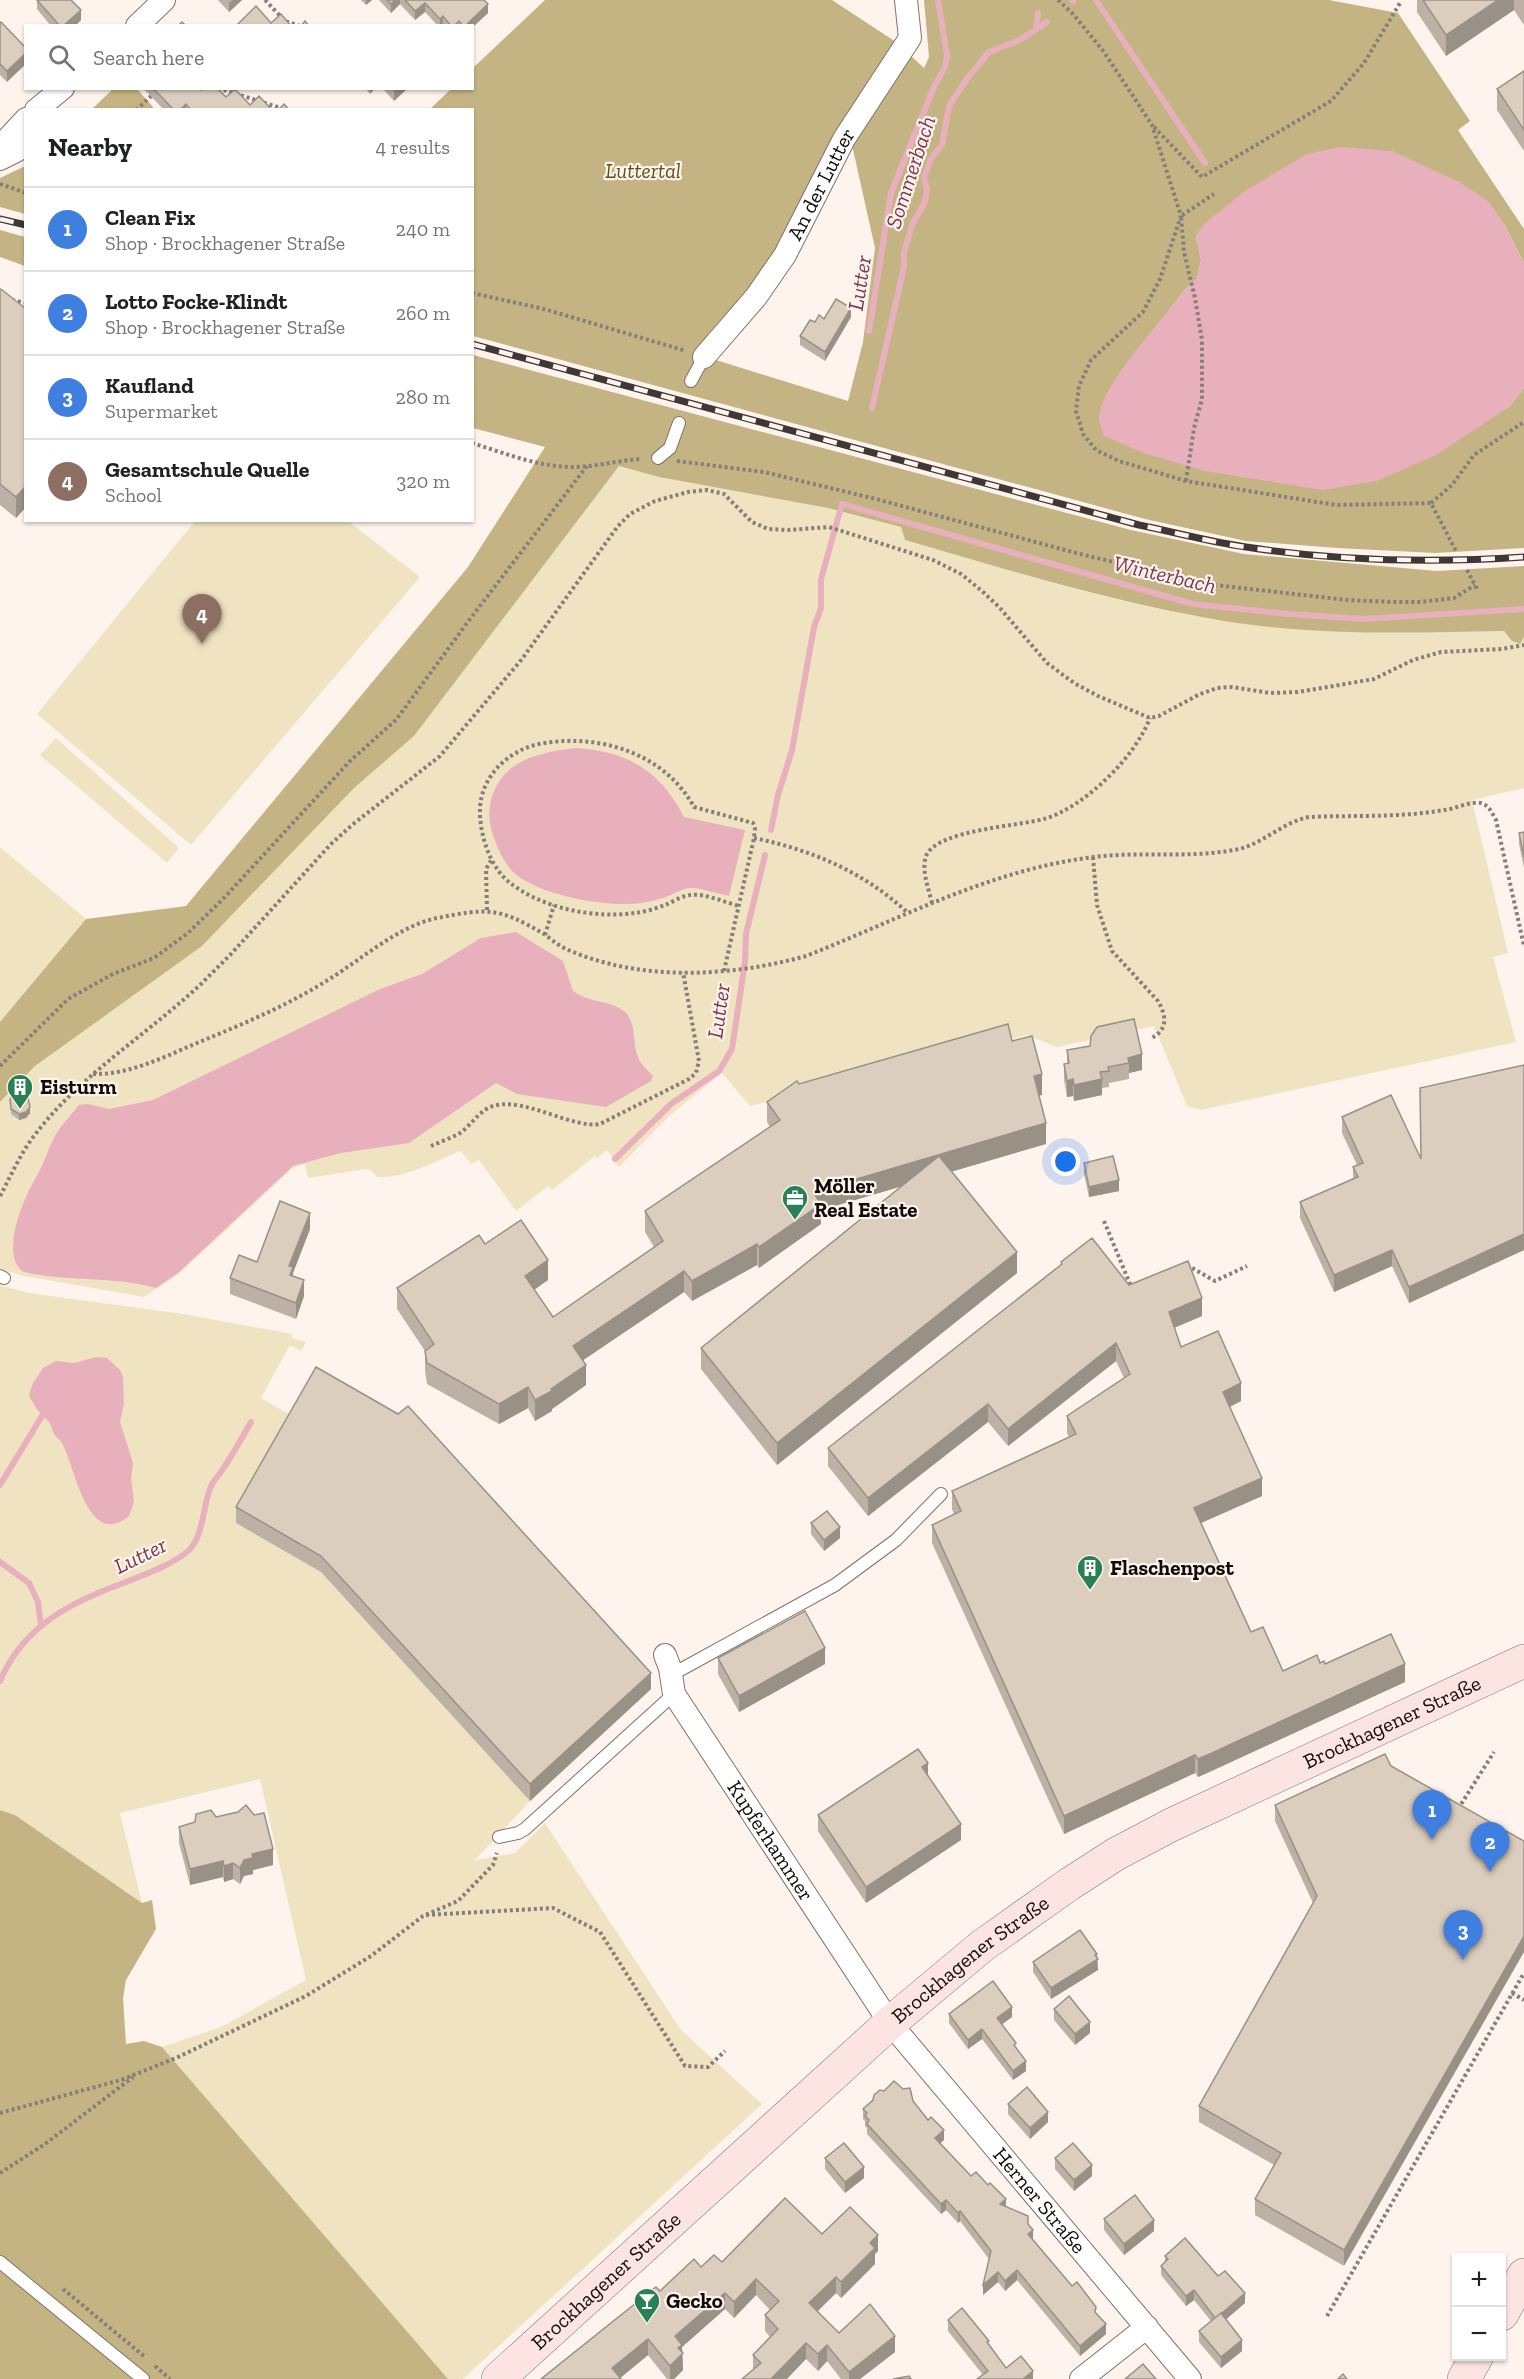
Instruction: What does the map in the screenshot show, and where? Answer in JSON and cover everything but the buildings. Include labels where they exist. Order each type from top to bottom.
[{"type":"main road","name":"Brockhagener Straße","points":[[498,2379],[890,2023],[991,1940],[1054,1893],[1116,1854],[1249,1787],[1524,1661]]},
{"type":"main road","points":[[1506,2307],[1524,2275]]},
{"type":"main road","points":[[1464,2379],[1474,2361]]},
{"type":"street","points":[[138,24],[164,0]]},
{"type":"street","name":"An der Lutter","points":[[704,357],[756,297],[785,255],[844,139],[910,38],[906,0]]},
{"type":"street","points":[[38,108],[61,90]]},
{"type":"street","points":[[62,108],[74,90]]},
{"type":"street","points":[[0,147],[24,122]]},
{"type":"street","points":[[0,159],[16,151],[24,144]]},
{"type":"street","name":"Kupferhammer","points":[[670,1674],[890,2023]]},
{"type":"street","name":"Herner Straße","points":[[890,2023],[1190,2379]]},
{"type":"street","points":[[1081,2379],[1147,2327]]},
{"type":"lane","points":[[691,381],[704,357]]},
{"type":"lane","points":[[662,456],[676,437],[680,423]]},
{"type":"lane","points":[[499,1837],[518,1833],[529,1826],[670,1674],[835,1586],[896,1540],[941,1494]]},
{"type":"lane","points":[[0,2262],[143,2379]]},
{"type":"path","points":[[265,0],[285,21],[294,24]]},
{"type":"path","points":[[1058,0],[1073,14],[1104,52],[1152,125],[1202,177],[1331,101],[1364,63],[1400,3]]},
{"type":"path","points":[[138,108],[158,90]]},
{"type":"path","points":[[224,90],[281,108]]},
{"type":"path","points":[[1152,125],[1181,216],[1184,252],[1202,340],[1202,399],[1194,428],[1186,481]]},
{"type":"path","points":[[0,184],[24,192]]},
{"type":"path","points":[[1214,194],[1181,216],[1160,279],[1143,312],[1091,360],[1080,386],[1076,411],[1083,434],[1096,450],[1119,461],[1186,481],[1336,505],[1431,503],[1452,485],[1474,455],[1524,422]]},
{"type":"path","points":[[474,293],[544,309],[704,357]]},
{"type":"path","points":[[5,298],[24,303]]},
{"type":"path","points":[[474,444],[531,461],[562,467],[662,456],[680,463],[764,472],[876,499],[1080,554],[1206,584],[1347,600],[1394,602],[1455,598],[1475,585]]},
{"type":"path","points":[[0,1066],[68,999],[113,974],[154,958],[188,933],[223,899],[349,762],[396,720],[467,622],[587,466]]},
{"type":"path","points":[[0,1196],[33,1138],[93,1074],[200,985],[352,825],[440,756],[527,652],[618,526],[630,514],[655,501],[688,492],[707,490],[724,494],[752,522],[768,529],[829,527],[933,560],[961,574],[999,606],[1047,663],[1074,683],[1150,718],[1159,716],[1200,694],[1217,688],[1232,687],[1270,693],[1298,693],[1374,679],[1413,660],[1441,652],[1502,649],[1524,645]]},
{"type":"path","points":[[1431,503],[1456,551]]},
{"type":"path","points":[[1467,570],[1478,591]]},
{"type":"path","points":[[932,903],[925,867],[927,854],[932,848],[959,835],[1035,821],[1064,812],[1102,784],[1139,740],[1150,718]]},
{"type":"path","points":[[724,971],[739,906],[754,838],[753,823],[693,807],[680,785],[668,773],[636,754],[592,741],[548,742],[518,751],[495,769],[486,784],[480,815],[483,837],[492,859],[500,873],[509,882],[554,905],[604,915],[634,914],[690,895],[739,906]]},
{"type":"path","points":[[93,1074],[120,1072],[139,1066],[238,1026],[296,999],[360,957],[407,930],[432,919],[487,910],[503,912],[565,949],[625,967],[683,972],[739,970],[806,956],[974,885],[1093,856],[1206,855],[1243,848],[1294,820],[1308,817],[1405,816],[1481,803],[1489,807],[1496,820],[1524,946]]},
{"type":"path","points":[[754,838],[815,855],[854,872],[893,899],[908,913]]},
{"type":"path","points":[[1093,856],[1097,905],[1112,951],[1158,1001],[1163,1011],[1163,1028],[1159,1034],[1150,1039]]},
{"type":"path","points":[[487,910],[486,869],[492,859]]},
{"type":"path","points":[[545,935],[554,905]]},
{"type":"path","points":[[431,1146],[461,1133],[483,1111],[496,1105],[547,1112],[591,1126],[600,1124],[689,1079],[696,1073],[699,1061],[683,972]]},
{"type":"path","points":[[1104,1221],[1131,1289],[1140,1285]]},
{"type":"path","points":[[1176,1268],[1186,1264],[1215,1281],[1247,1266]]},
{"type":"path","points":[[1453,1817],[1494,1752]]},
{"type":"path","points":[[0,2113],[121,2080],[176,2058],[306,1996],[371,1956],[423,1916],[458,1901],[493,1865],[500,1846],[499,1837]]},
{"type":"path","points":[[423,1916],[553,1908],[600,1932],[685,2066],[708,2067],[725,2051]]},
{"type":"path","points":[[1326,2316],[1524,1973]]},
{"type":"path","points":[[1512,1993],[1524,2000]]},
{"type":"path","points":[[0,2172],[45,2144],[137,2073]]},
{"type":"shaded area","points":[[1340,147],[1392,151],[1459,182],[1489,202],[1504,224],[1524,263],[1524,388],[1509,407],[1436,455],[1376,481],[1323,490],[1205,471],[1144,453],[1104,436],[1099,418],[1111,387],[1136,350],[1188,286],[1197,279],[1201,260],[1196,236],[1204,224],[1245,191],[1307,154]]},
{"type":"shaded area","points":[[619,466],[659,477],[828,508],[901,527],[905,540],[1060,585],[1178,613],[1254,625],[1325,631],[1504,631],[1512,641],[1519,644],[1524,637],[1524,788],[1472,800],[1508,953],[1493,957],[1516,1042],[1201,1110],[1187,1106],[1154,1026],[1057,1047],[1027,1035],[750,1106],[722,1073],[670,1115],[619,1167],[607,1150],[597,1158],[595,1156],[552,1190],[548,1186],[516,1211],[479,1160],[471,1164],[461,1151],[409,1172],[388,1177],[377,1177],[371,1170],[366,1169],[308,1178],[305,1164],[293,1168],[179,1274],[144,1297],[19,1275],[0,1268],[0,1102],[35,1066],[414,736]]},
{"type":"shaded area","points":[[194,522],[349,522],[420,577],[191,845],[37,714]]},
{"type":"shaded area","points":[[56,738],[179,848],[167,863],[40,755]]},
{"type":"shaded area","points":[[576,748],[611,754],[640,766],[665,787],[684,817],[745,830],[729,896],[689,888],[641,903],[591,901],[554,893],[522,879],[511,870],[499,850],[491,829],[489,812],[495,788],[505,774],[520,762],[548,753]]},
{"type":"shaded area","points":[[0,847],[86,919],[0,1022]]},
{"type":"shaded area","points":[[516,932],[563,961],[573,991],[586,998],[614,1005],[625,1012],[633,1027],[638,1057],[642,1065],[653,1076],[651,1081],[606,1107],[517,1094],[496,1083],[409,1143],[341,1153],[293,1166],[179,1272],[156,1288],[124,1282],[40,1275],[24,1272],[17,1265],[13,1243],[24,1202],[56,1134],[79,1105],[88,1104],[109,1109],[153,1100],[380,989],[422,974],[481,938]]},
{"type":"shaded area","points":[[0,1285],[29,1293],[183,1314],[292,1334],[292,1338],[306,1342],[301,1351],[290,1345],[261,1398],[296,1418],[321,1572],[530,1801],[475,1860],[515,1853],[545,1823],[681,2030],[762,2104],[463,2379],[448,2379],[162,2047],[221,2027],[306,1980],[260,1779],[120,1813],[142,1903],[15,1815],[0,1810]]},
{"type":"shaded area","points":[[96,1357],[107,1358],[120,1370],[123,1377],[124,1404],[120,1422],[133,1463],[131,1478],[134,1502],[129,1516],[115,1524],[103,1522],[93,1515],[78,1487],[62,1443],[35,1407],[29,1395],[33,1383],[43,1368],[56,1361],[74,1363]]},
{"type":"green space","name":"Luttertal","points":[[545,0],[832,0],[896,42],[924,68],[929,57],[924,0],[1329,0],[1398,13],[1470,121],[1458,130],[1524,229],[1524,263],[1504,224],[1459,182],[1434,171],[1196,236],[1201,260],[1197,279],[1188,286],[1122,371],[1509,407],[1524,388],[1524,548],[1435,553],[1246,541],[1145,519],[474,336],[474,108],[431,108],[450,90],[474,90],[474,67]],"holes":[[[852,145],[875,248],[863,342],[848,401],[716,360]]]},
{"type":"green space","points":[[112,90],[138,90],[153,107],[152,108],[93,108]]},
{"type":"green space","points":[[24,167],[24,214],[0,207],[0,178]]},
{"type":"green space","points":[[0,230],[24,237],[24,266],[0,257]]},
{"type":"green space","points":[[474,355],[1131,530],[1244,554],[1437,571],[1524,566],[1524,637],[1520,644],[1512,641],[1504,631],[1361,632],[1289,629],[1178,613],[1060,584],[905,540],[901,527],[828,508],[659,477],[619,466],[414,736],[353,789],[202,946],[35,1066],[0,1102],[0,1022],[86,919],[186,906],[468,567],[545,447],[474,428]]},
{"type":"green space","points":[[0,1810],[15,1815],[142,1903],[152,1900],[156,1929],[126,1980],[123,1998],[126,2044],[144,2041],[162,2047],[448,2379],[0,2379]]},
{"type":"waterway","name":"Lutter","points":[[869,331],[891,193],[934,87],[945,67],[947,56],[938,0]]},
{"type":"waterway","name":"Sommerbach","points":[[1096,0],[1205,163]]},
{"type":"waterway","name":"Lutter","points":[[1036,29],[1038,13]]},
{"type":"waterway","name":"Sommerbach","points":[[872,408],[904,267],[904,252],[912,225],[925,202],[927,190],[924,177],[931,159],[942,145],[949,106],[966,80],[989,52],[1020,40],[1047,22]]},
{"type":"waterway","name":"Winterbach","points":[[771,830],[778,795],[792,750],[814,627],[821,608],[821,579],[842,504],[1193,604],[1364,619],[1524,609]]},
{"type":"waterway","name":"Lutter","points":[[615,1159],[671,1104],[719,1071],[732,1049],[745,962],[746,934],[765,855]]},
{"type":"waterway","points":[[0,1485],[42,1416]]},
{"type":"waterway","name":"Lutter","points":[[0,1681],[21,1646],[50,1619],[102,1591],[172,1562],[193,1546],[212,1484],[251,1422]]},
{"type":"waterway","points":[[0,1562],[29,1583],[38,1602],[41,1626]]},
{"type":"railway","points":[[0,219],[24,225]]},
{"type":"railway","points":[[474,345],[1139,525],[1219,542],[1280,552],[1385,560],[1524,557]]},
{"type":"place","name":"Gesamtschule Quelle","points":[[202,644]]},
{"type":"place","name":"Eisturm","points":[[20,1110]]},
{"type":"place","name":"Möller Real Estate","points":[[795,1221]]},
{"type":"place","name":"Flaschenpost","points":[[1090,1591]]},
{"type":"place","name":"Clean Fix","points":[[1432,1840]]},
{"type":"place","name":"Lotto Focke-Klindt","points":[[1490,1872]]},
{"type":"place","name":"Kaufland","points":[[1463,1960]]},
{"type":"place","name":"Gecko","points":[[647,2324]]}]
